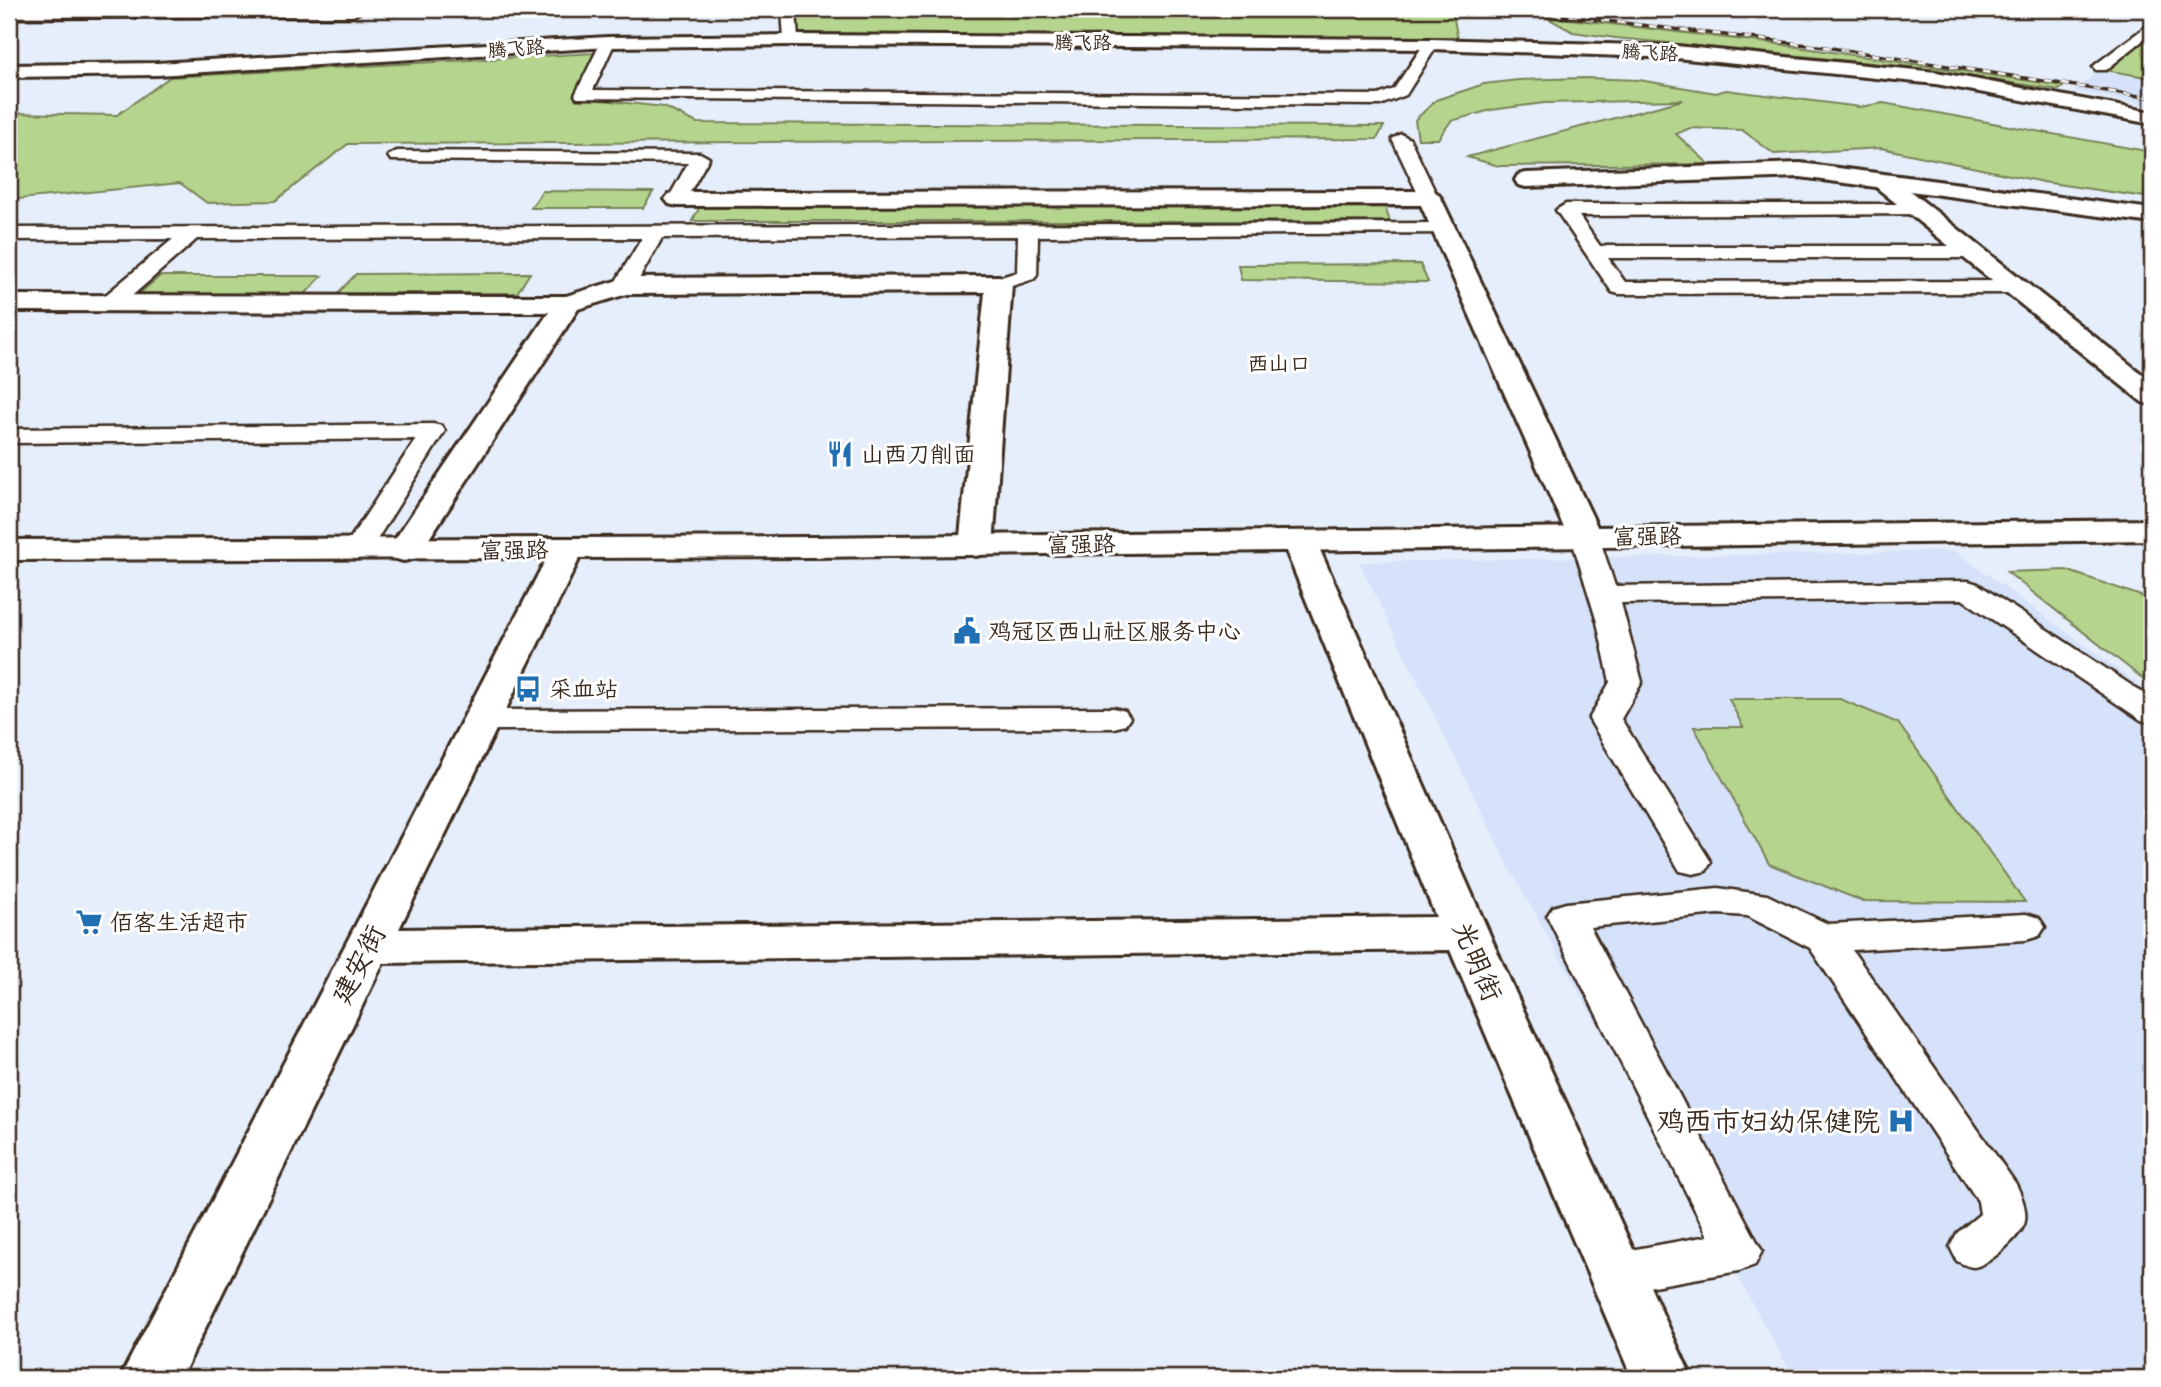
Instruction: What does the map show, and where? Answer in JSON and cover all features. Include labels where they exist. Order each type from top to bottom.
[{"type":"street","name":"腾飞路","points":[[9,71],[158,69],[608,42],[791,40],[1431,44],[1676,52],[1936,78],[2152,118]]},
{"type":"street","points":[[1526,180],[1800,170],[2152,216]]},
{"type":"street","points":[[1883,181],[2152,396]]},
{"type":"street","points":[[677,200],[1429,198],[1585,537]]},
{"type":"street","points":[[9,303],[568,304],[624,286],[999,284],[976,546]]},
{"type":"street","points":[[404,551],[568,304]]},
{"type":"street","name":"富强路","points":[[9,550],[404,551],[2151,532]]},
{"type":"street","name":"光明街","points":[[1299,541],[1466,933],[1662,1378]]},
{"type":"street","name":"建安街","points":[[150,1378],[567,549]]},
{"type":"street","points":[[367,946],[1466,933]]},
{"type":"lane","points":[[789,9],[791,40]]},
{"type":"lane","points":[[9,15],[355,13]]},
{"type":"lane","points":[[2101,67],[2152,26]]},
{"type":"lane","points":[[608,42],[583,95],[1380,100],[1400,92],[1431,44]]},
{"type":"lane","points":[[1401,139],[1429,198]]},
{"type":"lane","points":[[397,156],[700,158],[677,200]]},
{"type":"lane","points":[[1919,210],[1566,210],[1619,288],[2015,287]]},
{"type":"lane","points":[[9,234],[1443,229]]},
{"type":"lane","points":[[999,284],[1027,275],[1028,231]]},
{"type":"lane","points":[[624,286],[655,232]]},
{"type":"lane","points":[[110,303],[191,234]]},
{"type":"lane","points":[[1594,253],[1972,253]]},
{"type":"lane","points":[[9,436],[433,431],[356,551]]},
{"type":"lane","points":[[1585,537],[1626,682],[1605,719],[1693,862]]},
{"type":"lane","points":[[1603,595],[1968,590],[2152,713]]},
{"type":"lane","points":[[481,720],[1114,718]]},
{"type":"lane","points":[[1614,1273],[1739,1251],[1566,916],[1718,901],[1754,904],[1823,938],[2026,927]]},
{"type":"lane","points":[[1823,938],[2000,1197],[2003,1221],[1973,1247]]},
{"type":"shaded area","points":[[2099,71],[2152,80],[2152,106],[2073,91]]},
{"type":"shaded area","name":"鸡西市妇幼保健院","points":[[1955,551],[2152,694],[2152,1378],[1794,1378],[1507,863],[1359,562]]},
{"type":"green space","points":[[798,9],[1452,9],[1458,40],[798,33]]},
{"type":"green space","points":[[1544,16],[1777,44],[2064,86],[2059,90],[1902,66],[1616,38],[1573,32]]},
{"type":"green space","points":[[2152,28],[2152,78],[2105,70]]},
{"type":"green space","points":[[594,53],[582,98],[664,107],[697,123],[1384,126],[1377,139],[348,144],[275,201],[207,203],[180,183],[9,200],[9,113],[117,115],[170,77]]},
{"type":"green space","points":[[1584,78],[1639,80],[1716,93],[1726,90],[1860,107],[1883,103],[2152,152],[2152,198],[2043,182],[1881,148],[1774,154],[1742,130],[1690,128],[1676,134],[1709,164],[1499,166],[1467,157],[1683,100],[1544,103],[1491,110],[1451,121],[1438,139],[1418,139],[1415,120],[1436,100],[1484,84]]},
{"type":"green space","points":[[542,191],[653,192],[643,208],[531,208]]},
{"type":"green space","points":[[1383,202],[1390,221],[692,221],[702,203]]},
{"type":"green space","points":[[1420,264],[1428,282],[1241,280],[1238,265]]},
{"type":"green space","points":[[530,273],[517,293],[338,293],[356,274]]},
{"type":"green space","points":[[160,276],[322,276],[305,294],[139,294]]},
{"type":"green space","points":[[2066,570],[2144,597],[2152,611],[2152,686],[2007,572]]},
{"type":"green space","points":[[1729,699],[1840,699],[1898,723],[2025,902],[1862,901],[1769,864],[1694,727],[1743,727]]},
{"type":"railway","points":[[1506,9],[1825,47],[2152,98]]},
{"type":"place","name":"山西刀削面","points":[[840,454]]},
{"type":"place","name":"鸡冠区西山社区服务中心","points":[[967,631]]},
{"type":"place","name":"采血站","points":[[528,689]]},
{"type":"place","name":"佰客生活超市","points":[[89,922]]},
{"type":"place","name":"鸡西市妇幼保健院","points":[[1901,1121]]},
{"type":"district","name":"西山口","points":[[1279,364]]}]
